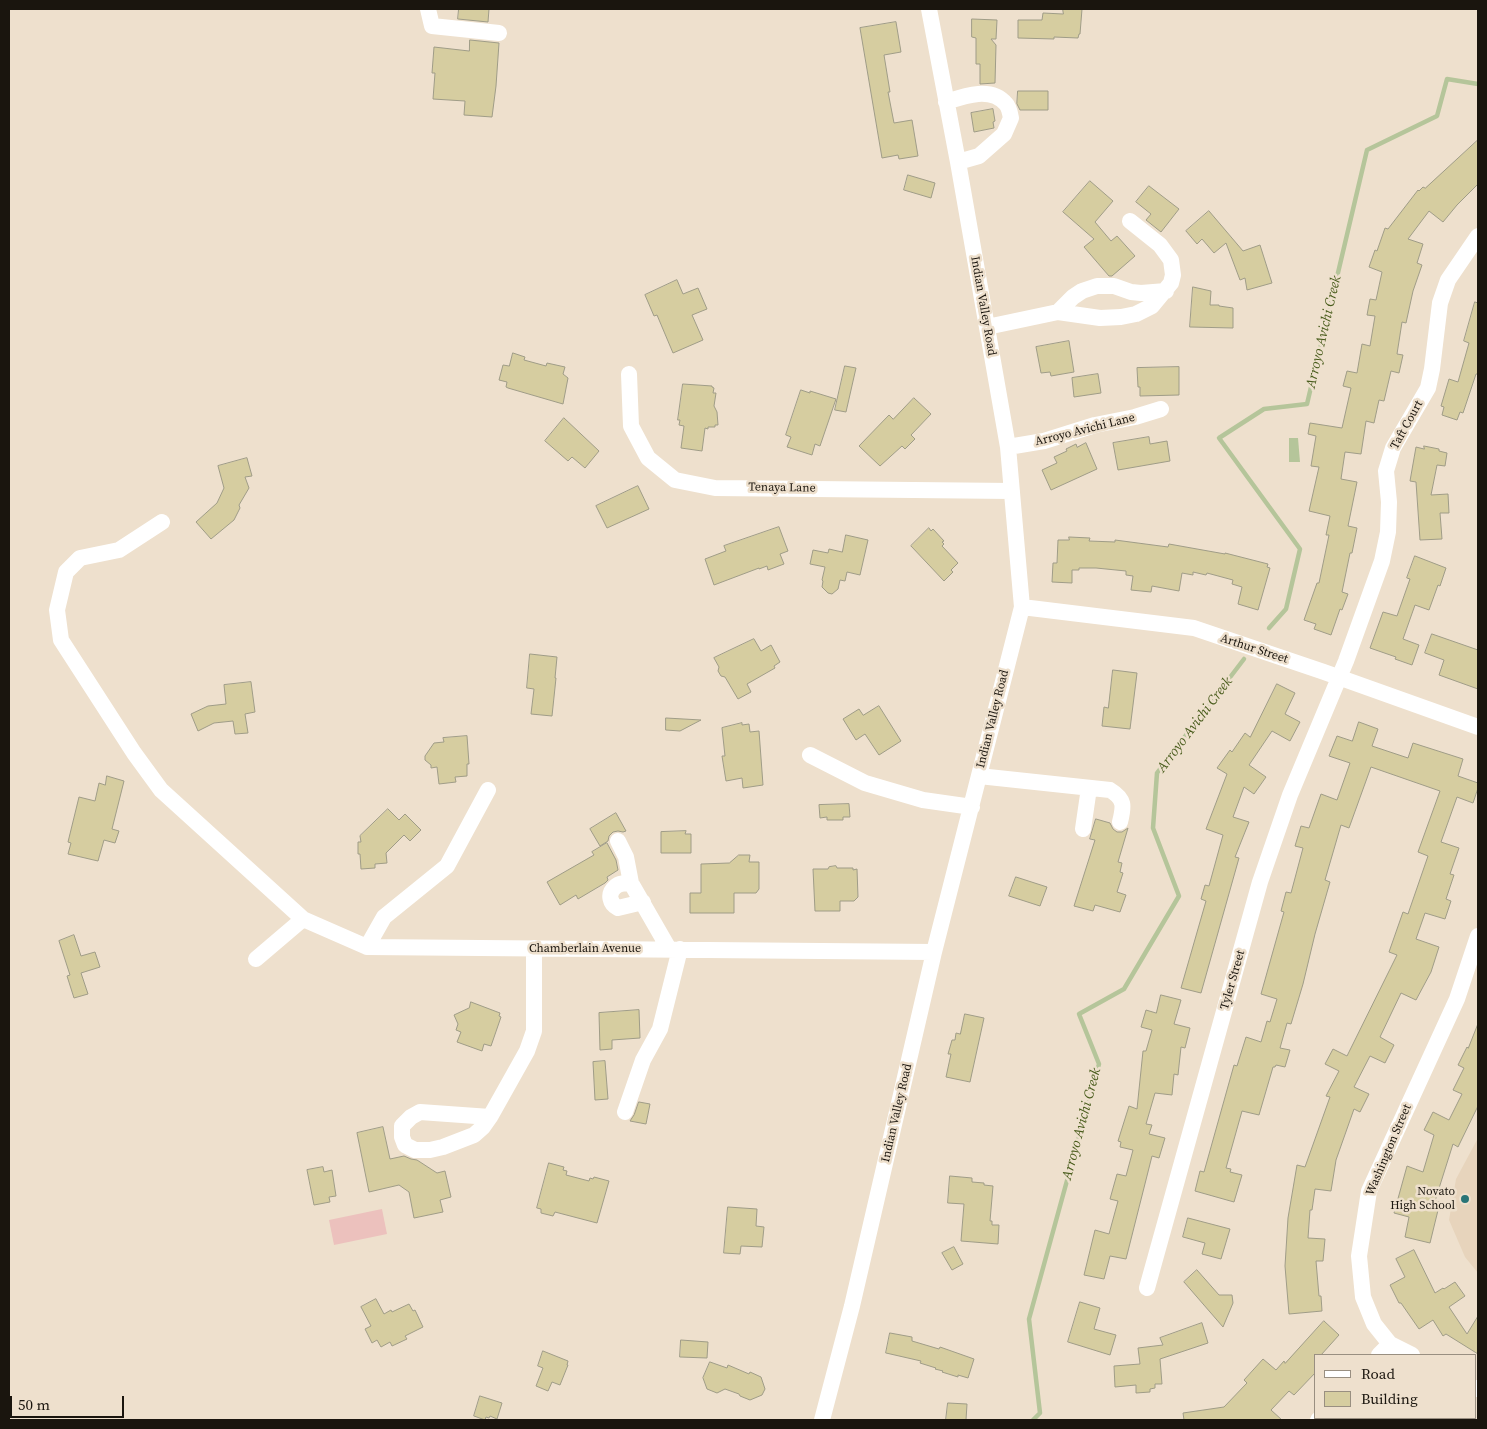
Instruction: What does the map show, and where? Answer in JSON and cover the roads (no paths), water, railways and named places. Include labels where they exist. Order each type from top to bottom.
[{"type":"street","points":[[428,9],[432,26],[499,33]]},
{"type":"street","name":"Indian Valley Road","points":[[822,1420],[852,1306],[934,952],[1022,607],[1008,447],[929,9]]},
{"type":"street","points":[[946,102],[964,96],[984,94],[997,96],[1007,105],[1011,118],[1004,134],[979,156],[958,162]]},
{"type":"street","points":[[986,327],[1058,312],[1100,318],[1129,316],[1152,306],[1171,283],[1173,275],[1171,260],[1160,244],[1130,221]]},
{"type":"street","name":"Taft Court","points":[[1339,678],[1382,561],[1388,524],[1389,502],[1386,471],[1393,448],[1428,388],[1440,303],[1448,280],[1478,236]]},
{"type":"street","points":[[1058,312],[1073,297],[1082,291],[1097,286],[1114,286],[1131,292],[1141,293],[1166,291]]},
{"type":"street","name":"Tenaya Lane","points":[[629,374],[631,426],[648,458],[675,480],[715,488],[1012,491]]},
{"type":"street","name":"Arroyo Avichi Lane","points":[[1008,447],[1044,441],[1095,425],[1135,417],[1161,409]]},
{"type":"street","name":"Chamberlain Avenue","points":[[162,522],[119,550],[80,558],[66,572],[56,610],[61,640],[161,790],[303,919],[367,947],[934,952]]},
{"type":"street","name":"Arthur Street","points":[[1022,607],[1194,628],[1478,727]]},
{"type":"street","name":"Tyler Street","points":[[1147,1288],[1260,882],[1290,795],[1339,678]]},
{"type":"street","points":[[810,755],[865,783],[923,800],[972,807]]},
{"type":"street","points":[[979,776],[1110,790],[1118,795],[1122,801],[1123,810],[1120,822]]},
{"type":"street","points":[[1083,829],[1089,788]]},
{"type":"street","points":[[367,947],[384,917],[447,866],[488,790]]},
{"type":"street","points":[[618,842],[626,857],[632,882],[674,949],[660,1029],[643,1060],[625,1112]]},
{"type":"street","points":[[632,882],[622,883],[614,887],[610,894],[610,901],[618,908],[643,902]]},
{"type":"street","points":[[256,959],[303,919]]},
{"type":"street","name":"Washington Street","points":[[1407,1354],[1384,1349],[1363,1297],[1359,1256],[1369,1190],[1457,999],[1478,936]]},
{"type":"street","points":[[490,1116],[420,1112],[411,1117],[402,1126],[402,1138],[405,1145],[415,1150],[430,1150],[474,1135],[483,1127],[490,1116],[527,1051],[534,1032],[534,948]]},
{"type":"waterway","name":"Arroyo Avichi Creek","points":[[1269,628],[1286,609],[1300,549],[1219,438],[1264,409],[1307,404],[1367,150],[1437,116],[1447,79],[1478,84]]},
{"type":"waterway","name":"Arroyo Avichi Creek","points":[[1033,1420],[1040,1413],[1029,1319],[1099,1064],[1079,1014],[1124,989],[1179,896],[1153,828],[1157,773],[1244,659]]},
{"type":"place","name":"Novato High School","points":[[1465,1199]]}]
